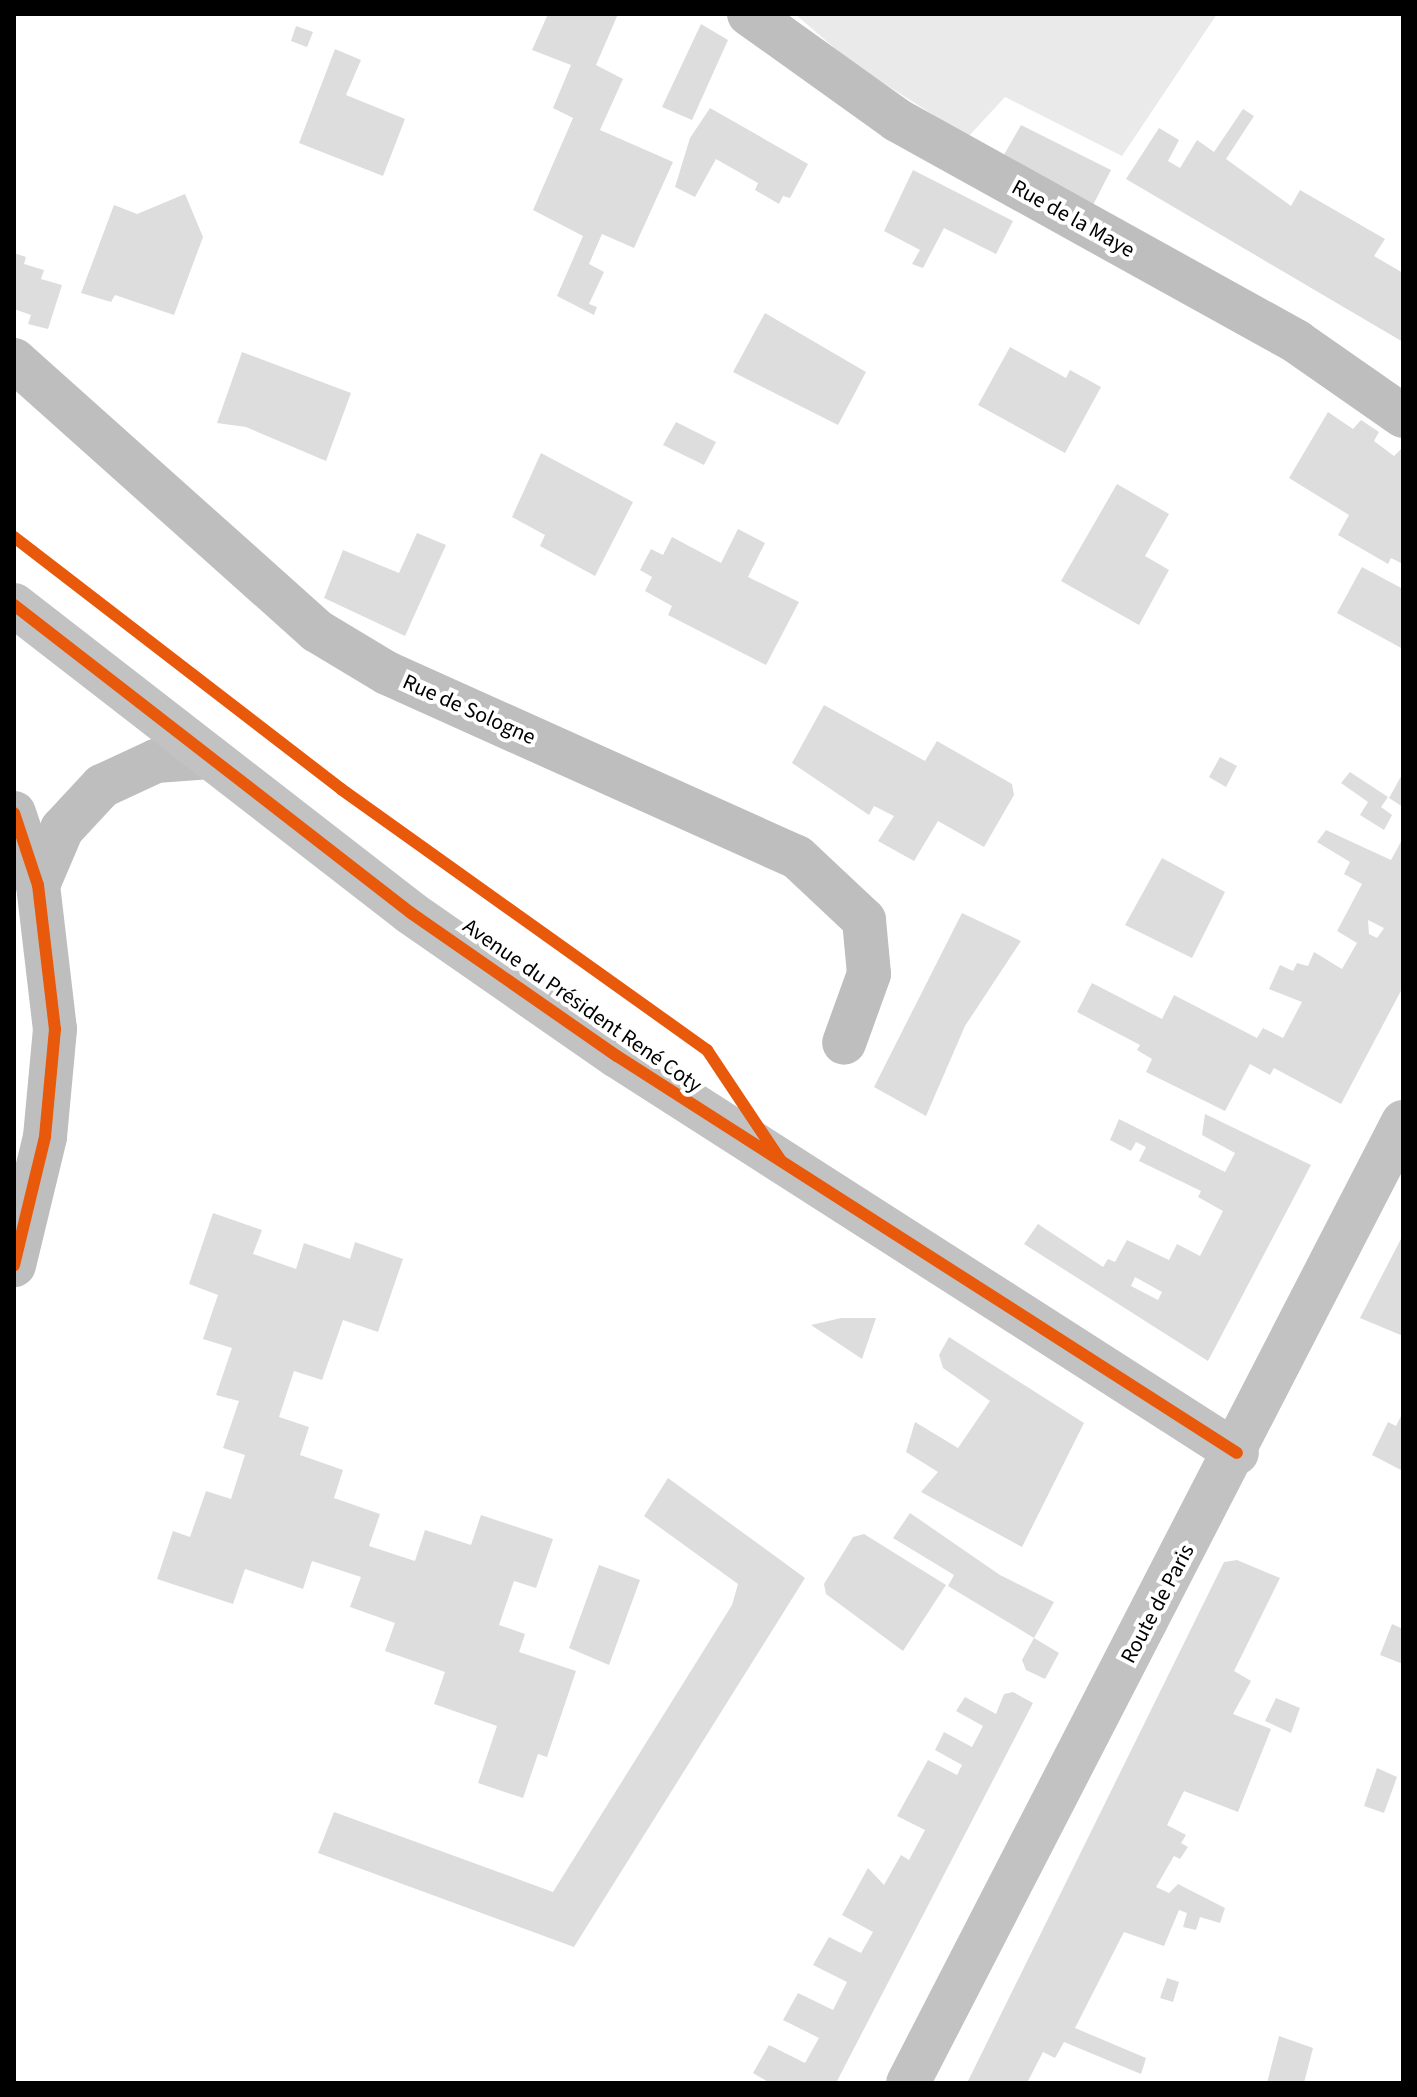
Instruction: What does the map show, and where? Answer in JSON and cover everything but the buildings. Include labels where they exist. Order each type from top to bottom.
[{"type":"street","name":"Rue de la Maye","points":[[749,14],[897,120],[1297,342],[1403,416]]},
{"type":"street","name":"Rue de Sologne","points":[[14,360],[317,631],[387,673],[797,857],[864,920],[869,974],[844,1043]]},
{"type":"street","name":"Avenue du Président René Coty","points":[[14,605],[411,913],[617,1056],[1237,1453]]},
{"type":"street","points":[[38,885],[62,829],[102,786],[156,761],[210,757]]},
{"type":"street","points":[[14,813],[38,885],[55,1029],[45,1137],[14,1265]]},
{"type":"street","name":"Route de Paris","points":[[908,2083],[1237,1453],[1403,1122]]},
{"type":"shaded area","points":[[795,14],[1217,14],[1122,156],[1005,97],[968,137],[852,63]]},
{"type":"cycle path","points":[[14,537],[341,789],[707,1050],[781,1161]]},
{"type":"cycle path","points":[[14,605],[411,913],[617,1056],[1237,1453]]},
{"type":"cycle path","points":[[14,813],[38,885],[55,1029],[45,1137],[14,1265]]}]
